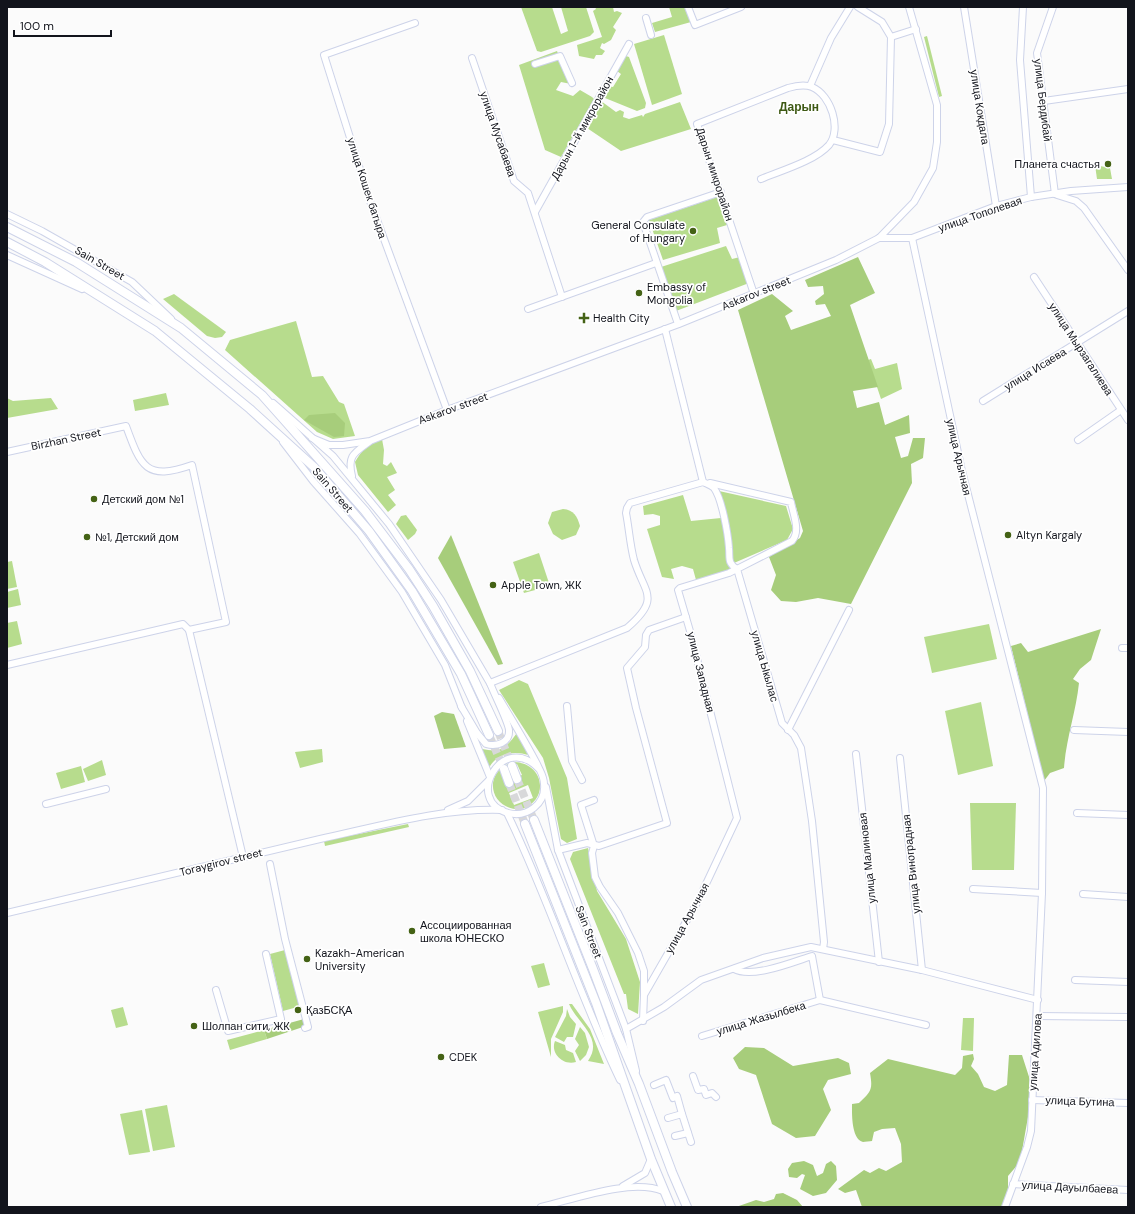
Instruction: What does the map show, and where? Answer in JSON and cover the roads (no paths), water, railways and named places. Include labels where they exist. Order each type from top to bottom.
[{"type":"main road","name":"Sain Street","points":[[7,227],[76,262],[181,328],[262,395],[365,511],[406,564],[433,606],[470,671],[498,731]]},
{"type":"main road","name":"Sain Street","points":[[7,242],[45,262],[155,331],[190,358],[250,409],[274,432],[294,447],[326,480],[369,531],[400,572],[436,629],[461,674],[489,735]]},
{"type":"main road","points":[[512,766],[517,779]]},
{"type":"main road","points":[[504,769],[509,783]]},
{"type":"main road","name":"Sain Street","points":[[534,820],[594,969],[616,1033],[639,1084],[672,1172],[687,1207]]},
{"type":"main road","name":"Sain Street","points":[[525,824],[596,1003],[651,1159],[670,1207]]},
{"type":"street","points":[[688,7],[694,25],[741,7]]},
{"type":"street","points":[[761,179],[819,154],[833,140],[835,125],[832,114],[821,95],[810,86],[831,38],[850,7]]},
{"type":"street","points":[[833,140],[880,152],[889,124],[891,37],[882,22],[858,7]]},
{"type":"street","name":"Askarov street","points":[[370,441],[447,410],[665,329],[754,294],[836,260],[879,238],[914,202],[933,168],[937,142],[937,104],[909,7]]},
{"type":"street","name":"улица Кокдала","points":[[964,7],[996,206]]},
{"type":"street","points":[[1023,7],[1020,60],[1031,196]]},
{"type":"street","name":"улица Бердибай","points":[[1053,7],[1037,53],[1055,194]]},
{"type":"street","points":[[646,18],[652,35]]},
{"type":"street","name":"улица Кошек батыра","points":[[415,23],[324,55],[370,201],[447,410]]},
{"type":"street","points":[[891,37],[916,30]]},
{"type":"street","name":"Дарын 1-й микрорайон","points":[[535,212],[629,44]]},
{"type":"street","points":[[535,64],[560,56],[572,84]]},
{"type":"street","name":"улица Мусабаева","points":[[472,58],[514,181],[528,193],[562,296]]},
{"type":"street","name":"Дарын микрорайон","points":[[754,294],[697,124],[788,88],[810,86]]},
{"type":"street","points":[[1044,101],[1128,89]]},
{"type":"street","name":"улица Тополевая","points":[[879,238],[912,238],[996,206],[1031,196],[1071,191],[1128,187]]},
{"type":"street","points":[[678,324],[643,222],[647,217],[721,192]]},
{"type":"street","points":[[1055,194],[1076,201],[1084,208],[1128,270]]},
{"type":"street","name":"Sain Street","points":[[7,214],[49,234],[132,282],[181,328]]},
{"type":"street","name":"улица Арычная","points":[[912,238],[962,471],[1043,788],[1042,893]]},
{"type":"street","name":"Sain Street","points":[[7,255],[111,302]]},
{"type":"street","points":[[528,309],[656,262]]},
{"type":"street","name":"улица Мырзагалиева","points":[[1034,277],[1076,344],[1128,420]]},
{"type":"street","name":"улица Исаева","points":[[983,402],[1128,311]]},
{"type":"street","points":[[665,329],[704,482]]},
{"type":"street","points":[[262,395],[282,410],[333,456],[409,551],[441,600],[525,741],[543,778],[544,793],[537,806],[526,813],[513,814],[504,811],[471,810],[435,814]]},
{"type":"street","points":[[1078,440],[1121,410]]},
{"type":"street","name":"Birzhan Street","points":[[7,452],[126,426],[143,464],[151,471],[161,473],[176,471],[192,465],[226,622],[189,630]]},
{"type":"street","points":[[274,432],[313,481],[359,533],[395,582],[438,653],[462,706],[489,779],[490,796],[495,804],[504,811]]},
{"type":"street","points":[[312,438],[329,445],[343,445],[370,441]]},
{"type":"street","points":[[352,479],[349,467],[351,458],[370,441]]},
{"type":"street","points":[[490,683],[627,628],[642,615],[647,603],[647,591],[634,560],[627,508],[630,503],[704,482],[791,502],[797,532],[796,537],[792,541],[737,569]]},
{"type":"street","name":"улица Ыкылас","points":[[704,482],[713,487],[716,493],[729,548],[729,560],[731,565],[737,569],[782,723],[798,741],[803,759],[812,821],[824,942],[823,949]]},
{"type":"street","name":"улица Западная","points":[[737,569],[729,573],[680,588],[678,590],[737,816]]},
{"type":"street","points":[[788,730],[849,610]]},
{"type":"street","points":[[558,850],[587,843],[594,846],[599,846],[667,823],[636,708],[627,668],[644,647],[648,630],[686,617]]},
{"type":"street","points":[[7,665],[183,624],[189,630],[243,856]]},
{"type":"street","points":[[462,706],[482,740],[492,746],[501,744],[505,740],[509,730],[490,683]]},
{"type":"street","points":[[567,706],[572,761],[582,780]]},
{"type":"street","points":[[1074,730],[1128,732]]},
{"type":"street","name":"улица Малиновая","points":[[856,754],[879,962]]},
{"type":"street","name":"улица Виноградная","points":[[900,758],[922,970]]},
{"type":"street","points":[[435,814],[468,801],[489,779],[497,766],[509,759],[527,760],[539,769]]},
{"type":"street","name":"Sain Street","points":[[543,778],[558,850],[626,1029],[639,1084]]},
{"type":"street","points":[[46,804],[106,789]]},
{"type":"street","points":[[594,800],[581,805],[594,846],[592,853],[595,877],[618,913],[638,953],[644,971],[644,995]]},
{"type":"street","name":"Sain Street","points":[[504,811],[526,852],[593,1022],[630,1101]]},
{"type":"street","points":[[1078,813],[1128,815]]},
{"type":"street","name":"Toraygirov street","points":[[7,913],[243,856],[435,814]]},
{"type":"street","name":"улица Арычная","points":[[643,1021],[644,995],[698,901],[737,816]]},
{"type":"street","points":[[270,864],[285,939],[308,1027],[305,1028]]},
{"type":"street","points":[[973,889],[1042,893]]},
{"type":"street","name":"улица Адилова","points":[[1005,1207],[1027,1147],[1031,1131],[1038,1016],[1042,893]]},
{"type":"street","points":[[1083,894],[1128,897]]},
{"type":"street","points":[[626,1029],[643,1021],[701,980],[803,948],[823,949],[922,970],[1038,1000]]},
{"type":"street","points":[[216,990],[228,1031],[281,1019],[266,954]]},
{"type":"street","name":"улица Жазылбека","points":[[734,969],[740,972],[754,973],[812,956],[820,1000]]},
{"type":"street","points":[[1075,980],[1128,982]]},
{"type":"street","name":"улица Жазылбека","points":[[702,1036],[820,1000],[926,1024]]},
{"type":"street","points":[[1038,1016],[1128,1017]]},
{"type":"street","points":[[693,1076],[698,1090],[704,1089],[706,1095],[712,1093],[716,1097]]},
{"type":"street","points":[[654,1085],[666,1080],[673,1098],[677,1096],[691,1142]]},
{"type":"street","name":"улица Бутина","points":[[1032,1100],[1128,1103]]},
{"type":"street","points":[[668,1118],[682,1114]]},
{"type":"street","points":[[675,1136],[688,1133]]},
{"type":"street","points":[[620,1188],[639,1178],[645,1173],[651,1159]]},
{"type":"street","name":"улица Дауылбаева","points":[[1013,1184],[1128,1190]]},
{"type":"street","points":[[541,1207],[620,1188],[648,1186],[664,1191]]},
{"type":"tunnel","points":[[498,731],[512,766]]},
{"type":"tunnel","points":[[489,735],[504,769]]},
{"type":"tunnel","points":[[517,779],[534,820]]},
{"type":"tunnel","points":[[509,783],[525,824]]},
{"type":"place","name":"Планета счастья","points":[[1108,164]]},
{"type":"place","name":"General Consulate of Hungary","points":[[693,231]]},
{"type":"place","name":"Embassy of Mongolia","points":[[639,293]]},
{"type":"place","name":"Health City","points":[[584,318]]},
{"type":"place","name":"Детский дом №1","points":[[94,499]]},
{"type":"place","name":"Altyn Kargaly","points":[[1008,535]]},
{"type":"place","name":"№1, Детский дом","points":[[87,537]]},
{"type":"place","name":"Apple Town, ЖК","points":[[493,585]]},
{"type":"place","name":"Ассоциированная школа ЮНЕСКО","points":[[412,931]]},
{"type":"place","name":"Kazakh-American University","points":[[307,959]]},
{"type":"place","name":"ҚазБСҚА","points":[[298,1010]]},
{"type":"place","name":"Шолпан сити, ЖК","points":[[194,1026]]},
{"type":"place","name":"CDEK","points":[[441,1057]]},
{"type":"district","name":"Дарын","points":[[799,107]]}]
